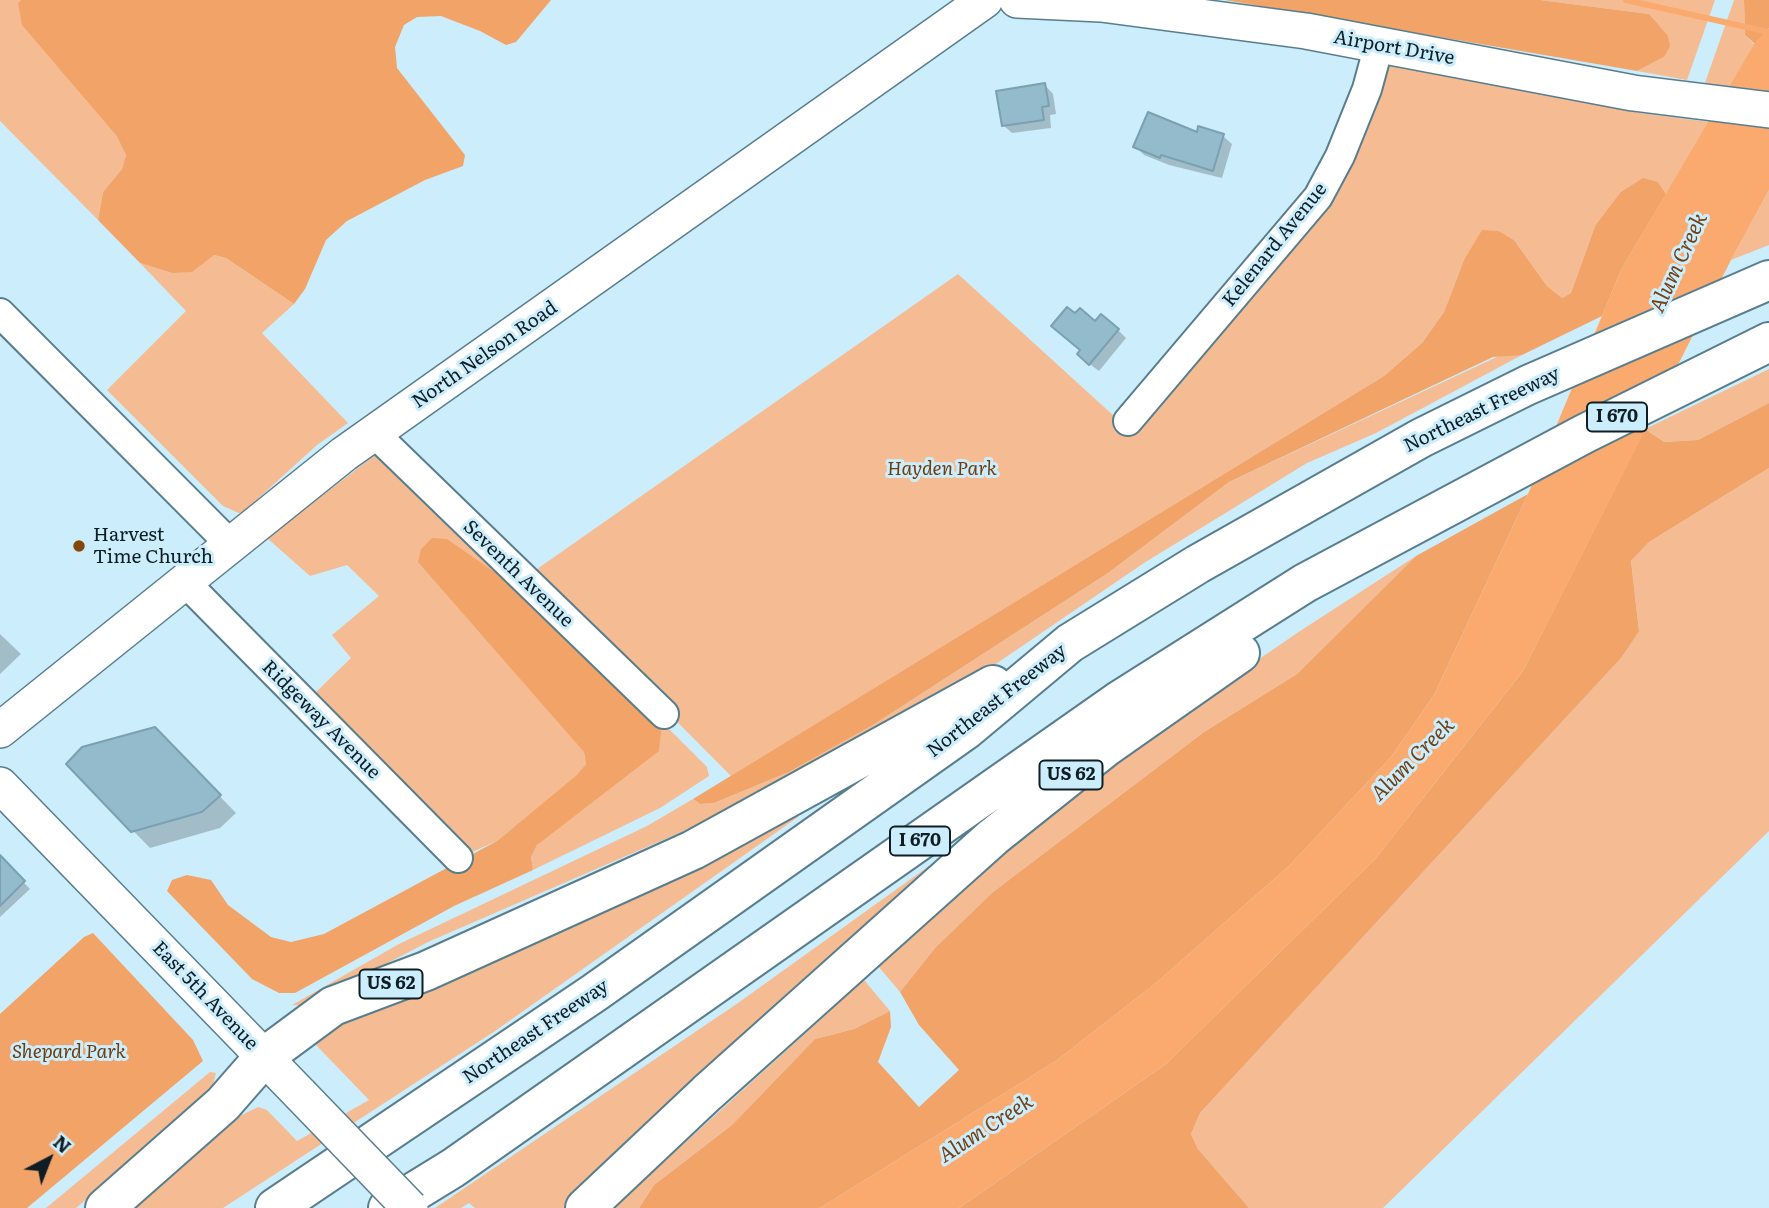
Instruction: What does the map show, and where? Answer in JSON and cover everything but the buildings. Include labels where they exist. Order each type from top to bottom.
[{"type":"highway","name":"Northeast Freeway","points":[[275,1208],[594,993],[956,737],[1070,643],[1198,564],[1421,438],[1528,385],[1769,280]]},
{"type":"highway","name":"I 670","points":[[388,1208],[465,1160],[1120,700],[1305,583],[1584,434],[1769,342]]},
{"type":"highway","name":"US 62","points":[[585,1208],[707,1093],[993,837],[1106,747],[1467,496]]},
{"type":"highway","name":"US 62","points":[[264,1057],[333,1006],[426,971],[693,850],[1070,643]]},
{"type":"highway","points":[[104,1208],[223,1104],[264,1057]]},
{"type":"main road","name":"North Nelson Road","points":[[0,730],[374,433],[985,0]]},
{"type":"main road","name":"Airport Drive","points":[[1017,0],[1123,7],[1306,32],[1633,93],[1769,110]]},
{"type":"main road","name":"East 5th Avenue","points":[[0,785],[410,1208]]},
{"type":"street","name":"Kelenard Avenue","points":[[1128,421],[1318,197],[1340,156],[1367,89],[1379,45]]},
{"type":"street","points":[[0,313],[231,545]]},
{"type":"street","name":"Seventh Avenue","points":[[374,433],[664,714]]},
{"type":"street","name":"Ridgeway Avenue","points":[[185,582],[458,858]]},
{"type":"green space","points":[[0,0],[21,0],[18,3],[116,135],[126,155],[122,169],[103,192],[98,220],[0,121]]},
{"type":"green space","points":[[21,0],[551,0],[516,42],[506,45],[480,31],[441,16],[417,17],[404,25],[395,47],[397,68],[465,155],[463,166],[425,180],[347,221],[326,240],[305,289],[294,304],[226,258],[214,255],[192,272],[172,273],[140,263],[98,220],[103,192],[122,169],[126,155],[116,135],[22,25],[18,3]]},
{"type":"green space","points":[[1225,0],[1540,0],[1649,14],[1668,36],[1670,46],[1664,57],[1637,71]]},
{"type":"green space","points":[[1540,0],[1715,0],[1687,80],[1637,71],[1664,57],[1649,14]]},
{"type":"green space","points":[[1734,0],[1744,0],[1745,35],[1754,44],[1729,87],[1705,83]]},
{"type":"green space","points":[[1744,0],[1769,0],[1769,28],[1755,44],[1745,35]]},
{"type":"green space","name":"Hayden Park","points":[[1367,55],[1640,113],[1709,122],[1666,194],[1658,182],[1595,226],[1571,293],[1562,298],[1547,286],[1514,240],[1499,231],[1464,260],[1444,312],[1422,343],[1384,376],[731,776],[530,574],[958,274],[1115,417],[1316,186]]},
{"type":"green space","points":[[1643,178],[1658,182],[1666,194],[1621,270],[1602,316],[1522,355],[1493,357],[1229,482],[1108,573],[873,725],[789,772],[714,803],[700,804],[693,799],[1384,376],[1422,343],[1444,312],[1464,260],[1482,230],[1499,231],[1514,240],[1547,286],[1562,298],[1571,293],[1595,226],[1621,192]]},
{"type":"green space","points":[[1769,190],[1769,245],[1731,260]]},
{"type":"green space","points":[[214,255],[226,258],[294,304],[262,333],[348,423],[317,445],[241,514],[223,506],[107,390],[186,311],[140,263],[172,273]]},
{"type":"green space","points":[[1501,355],[1522,355],[1376,433],[1307,463],[1144,563],[943,700],[755,800],[428,942],[328,994],[314,1006],[292,1005],[399,944],[647,826],[693,799],[700,804],[714,803],[789,772],[873,725],[1108,573],[1229,482]]},
{"type":"green space","points":[[1769,369],[1769,403],[1698,440],[1664,442],[1645,429]]},
{"type":"green space","points":[[1769,403],[1769,468],[1649,542],[1631,561],[1639,631],[1622,657],[1200,1113],[1191,1134],[1198,1149],[1249,1208],[959,1208],[1166,1064],[1376,858],[1523,671],[1645,429],[1664,442],[1698,440]]},
{"type":"green space","points":[[383,449],[523,592],[584,752],[586,764],[578,775],[497,841],[472,852],[316,692],[351,658],[332,635],[379,596],[347,565],[310,576],[267,538]]},
{"type":"green space","points":[[1769,468],[1769,831],[1383,1208],[1249,1208],[1198,1149],[1191,1134],[1200,1113],[1622,657],[1639,630],[1631,561],[1649,542]]},
{"type":"green space","points":[[1528,494],[1434,695],[1391,757],[1289,866],[1156,983],[1056,1061],[820,1208],[639,1208],[654,1185],[732,1125],[815,1039],[854,1029],[890,1011],[891,1027],[878,1062],[919,1107],[959,1070],[919,1025],[900,992],[935,948],[993,892],[1204,732],[1297,674],[1416,556]]},
{"type":"green space","points":[[432,538],[447,539],[523,592],[653,713],[661,732],[659,751],[537,845],[531,857],[533,870],[454,906],[295,993],[279,993],[252,979],[167,891],[172,880],[187,875],[211,880],[228,905],[271,937],[291,942],[324,934],[497,841],[577,775],[586,764],[584,752],[418,562],[421,549]]},
{"type":"green space","points":[[1416,556],[1297,674],[1204,732],[993,892],[935,948],[900,992],[878,966],[1015,839],[1127,750],[1297,633]]},
{"type":"green space","points":[[653,713],[707,767],[709,776],[660,808],[533,870],[531,857],[537,845]]},
{"type":"green space","points":[[794,808],[798,817],[495,1031],[223,1208],[125,1208],[234,1119],[258,1107],[267,1110],[297,1141],[369,1100],[316,1045],[331,1027]]},
{"type":"green space","points":[[954,848],[563,1208],[475,1208],[469,1203],[461,1208],[435,1208],[738,1003]]},
{"type":"green space","name":"Shepard Park","points":[[93,933],[193,1040],[203,1061],[27,1208],[0,1208],[0,1014],[84,937]]},
{"type":"green space","points":[[864,980],[890,1011],[854,1029],[815,1039],[732,1125],[654,1185],[639,1208],[613,1208]]},
{"type":"green space","points":[[210,1072],[216,1073],[210,1096],[76,1208],[46,1208]]},
{"type":"water","name":"Alum Creek","points":[[1769,28],[1769,190],[1523,671],[1376,858],[1166,1064],[959,1208],[820,1208],[1056,1061],[1156,983],[1289,866],[1391,757],[1434,695],[1528,494],[1621,270],[1754,44]]},
{"type":"waterway","points":[[1626,0],[1769,32]]},
{"type":"place","name":"Harvest Time Church","points":[[79,546]]}]
